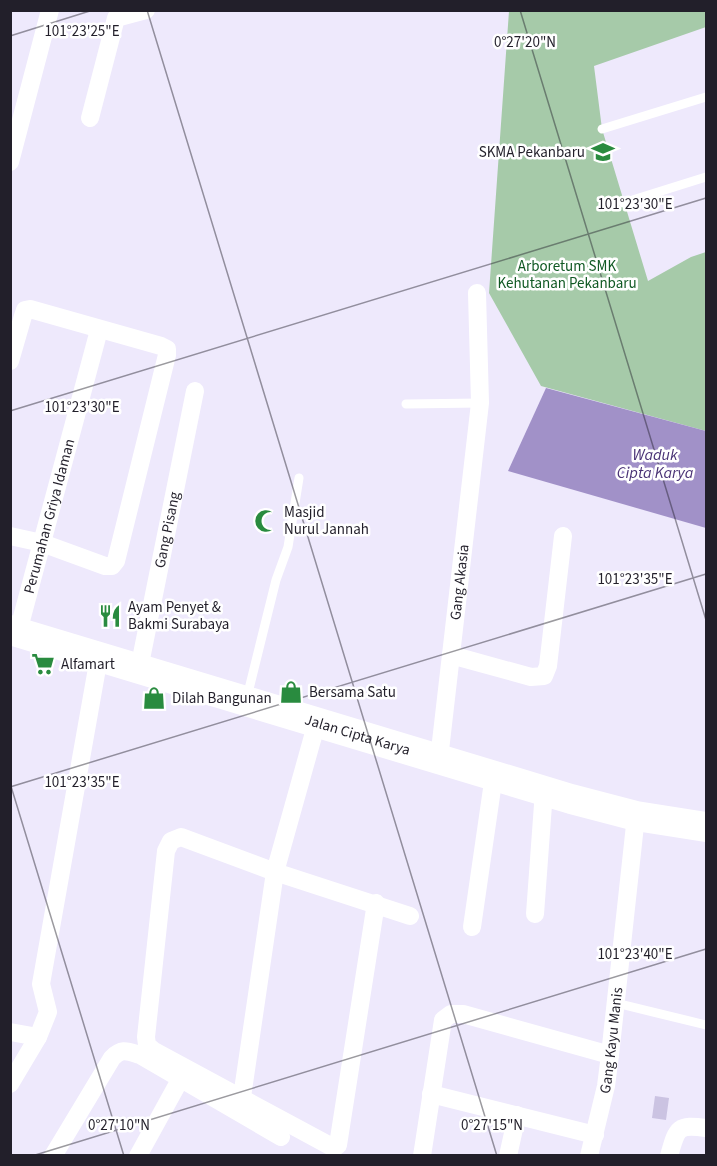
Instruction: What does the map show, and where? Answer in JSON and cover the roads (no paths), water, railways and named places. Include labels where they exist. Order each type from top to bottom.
[{"type":"main road","name":"Jalan Cipta Karya","points":[[14,631],[544,791],[636,816],[706,827]]},
{"type":"street","points":[[10,162],[50,10]]},
{"type":"street","points":[[115,14],[146,10]]},
{"type":"street","points":[[115,14],[125,44]]},
{"type":"street","points":[[90,118],[115,14]]},
{"type":"street","name":"Gang Akasia","points":[[439,759],[480,403],[477,293]]},
{"type":"street","points":[[10,361],[25,310],[30,309],[167,349],[116,561],[112,566],[105,566],[42,543],[10,536]]},
{"type":"street","name":"Perumahan Griya Idaman","points":[[14,631],[42,543],[99,330]]},
{"type":"street","name":"Gang Pisang","points":[[139,669],[195,391]]},
{"type":"street","points":[[451,655],[531,677],[544,676],[548,666],[563,536]]},
{"type":"street","points":[[10,1084],[38,1037],[48,1012],[41,984],[99,657]]},
{"type":"street","points":[[242,1097],[275,872],[317,722]]},
{"type":"street","points":[[472,927],[494,775]]},
{"type":"street","points":[[535,914],[544,791]]},
{"type":"street","name":"Gang Kayu Manis","points":[[589,1155],[606,1086],[636,816]]},
{"type":"street","points":[[376,903],[338,1145],[334,1148],[154,1051],[147,1045],[166,851],[171,841],[181,837],[275,872],[376,903],[410,916]]},
{"type":"street","points":[[422,1155],[443,1020],[451,1014],[463,1014],[610,1055]]},
{"type":"street","points":[[10,1032],[38,1037]]},
{"type":"street","points":[[53,1155],[112,1058],[119,1051],[124,1050],[140,1055],[281,1137]]},
{"type":"street","points":[[143,1154],[181,1078]]},
{"type":"street","points":[[431,1094],[595,1135]]},
{"type":"street","points":[[508,1155],[517,1115]]},
{"type":"street","points":[[669,1155],[675,1134],[680,1127],[687,1125],[706,1128]]},
{"type":"lane","points":[[602,129],[706,98]]},
{"type":"lane","points":[[623,203],[706,177]]},
{"type":"lane","points":[[406,404],[480,403]]},
{"type":"lane","points":[[247,700],[276,580],[288,547],[299,478]]},
{"type":"lane","points":[[616,1003],[706,1025]]},
{"type":"water","name":"Waduk Cipta Karya","points":[[546,388],[706,431],[706,528],[508,471]]},
{"type":"place","name":"SKMA Pekanbaru","points":[[603,152]]},
{"type":"place","name":"Masjid Nurul Jannah","points":[[266,521]]},
{"type":"place","name":"Ayam Penyet & Bakmi Surabaya","points":[[110,616]]},
{"type":"place","name":"Alfamart","points":[[43,664]]},
{"type":"place","name":"Bersama Satu","points":[[291,692]]},
{"type":"place","name":"Dilah Bangunan","points":[[154,698]]},
{"type":"park label","name":"Arboretum SMK Kehutanan Pekanbaru","points":[[567,274]]}]
